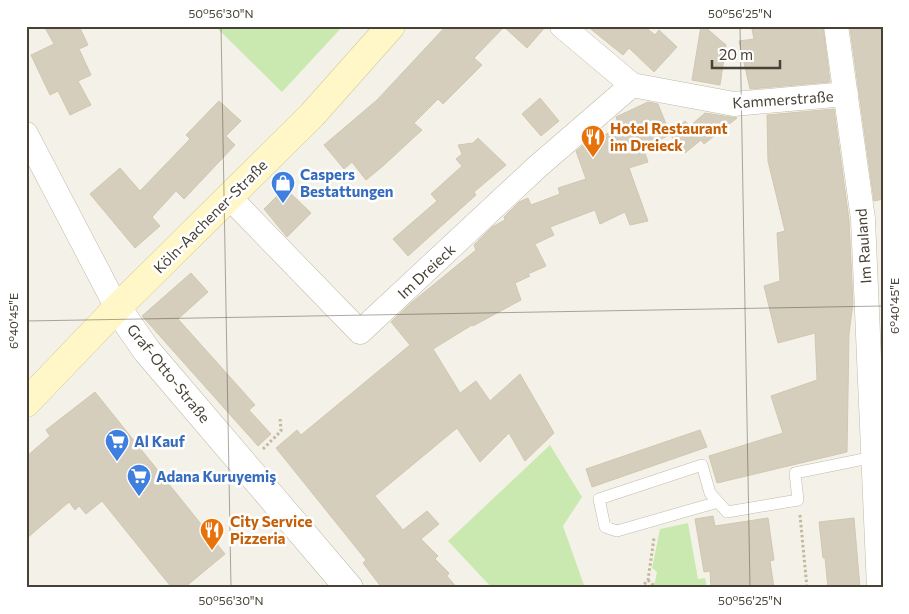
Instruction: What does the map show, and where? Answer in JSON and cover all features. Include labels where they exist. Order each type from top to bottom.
[{"type":"main road","name":"Köln-Aachener-Straße","points":[[26,403],[117,308],[312,115],[391,26]]},
{"type":"street","name":"Kammerstraße","points":[[562,26],[632,85],[734,104],[846,94]]},
{"type":"street","name":"Im Rauland","points":[[836,26],[846,94],[873,216],[874,457],[879,588]]},
{"type":"street","name":"Im Dreieck","points":[[229,197],[360,332],[537,166],[632,85]]},
{"type":"street","name":"Graf-Otto-Straße","points":[[26,134],[117,308],[147,351],[349,588]]},
{"type":"lane","points":[[718,502],[618,531],[605,526],[599,499],[702,465],[710,493],[727,512],[798,500],[795,473],[874,457]]},
{"type":"path","points":[[245,466],[281,432],[280,417]]},
{"type":"path","points":[[798,500],[807,588]]},
{"type":"path","points":[[641,588],[648,580],[657,520]]},
{"type":"path","points":[[648,580],[656,588]]},
{"type":"green space","points":[[215,26],[343,26],[282,92]]},
{"type":"green space","points":[[550,445],[582,497],[563,526],[585,588],[492,588],[448,541]]},
{"type":"green space","points":[[688,523],[698,579],[705,578],[707,588],[650,588],[655,582],[657,572],[652,568],[660,529]]},
{"type":"building","points":[[44,26],[79,26],[88,45],[79,49],[91,75],[78,81],[91,105],[70,115],[58,91],[50,95],[31,55],[54,44]]},
{"type":"building","points":[[446,26],[546,26],[527,48],[504,27],[474,58],[482,65],[443,104],[438,99],[414,123],[422,130],[383,166],[366,180],[352,162],[344,169],[324,145],[377,100]]},
{"type":"building","points":[[587,26],[644,26],[655,35],[659,30],[677,47],[654,72],[629,48],[623,55]]},
{"type":"building","points":[[701,26],[704,26],[726,45],[720,85],[692,80]]},
{"type":"building","points":[[776,26],[823,26],[830,82],[750,89],[739,41],[754,39],[752,29]]},
{"type":"building","points":[[875,26],[876,30],[883,29],[883,199],[874,201],[850,28]]},
{"type":"building","points":[[540,98],[559,121],[541,136],[522,114]]},
{"type":"building","points":[[219,101],[241,121],[226,136],[235,145],[184,199],[176,191],[152,217],[160,226],[135,248],[90,194],[120,168],[140,191],[190,139],[186,135]]},
{"type":"building","points":[[648,102],[658,104],[670,134],[685,121],[690,126],[705,113],[737,118],[704,144],[701,140],[685,153],[670,135],[643,147],[648,162],[629,168],[648,221],[630,225],[625,212],[600,224],[595,210],[550,227],[554,235],[535,244],[546,266],[528,274],[530,276],[515,283],[521,300],[472,325],[433,349],[460,393],[476,381],[490,401],[520,374],[554,433],[525,461],[509,433],[480,462],[457,428],[375,496],[403,530],[427,511],[439,524],[421,539],[438,556],[435,559],[449,573],[447,576],[457,588],[382,588],[363,563],[366,560],[276,448],[297,430],[301,435],[410,345],[391,322],[411,303],[476,250],[474,245],[492,227],[505,220],[504,217],[519,202],[528,198],[531,205],[560,194],[558,188],[586,179],[576,151],[586,143],[620,128],[616,117]]},
{"type":"building","points":[[834,109],[849,220],[853,303],[849,334],[847,452],[717,483],[709,456],[783,433],[771,396],[817,380],[815,333],[778,343],[764,286],[780,281],[777,233],[785,231],[768,161],[767,115]]},
{"type":"building","points":[[478,138],[506,165],[474,192],[476,195],[408,256],[393,239],[437,201],[431,194],[462,166],[456,159],[462,154],[458,145],[473,143]]},
{"type":"building","points":[[285,188],[311,213],[287,237],[264,209]]},
{"type":"building","points":[[191,273],[208,292],[178,319],[255,405],[249,410],[271,434],[258,446],[142,316]]},
{"type":"building","points":[[95,392],[225,554],[184,588],[172,588],[102,501],[86,514],[79,506],[75,510],[69,502],[26,539],[26,457],[50,436],[46,430]]},
{"type":"building","points":[[700,430],[707,447],[592,487],[586,469]]},
{"type":"building","points":[[713,516],[715,526],[768,518],[774,560],[770,561],[774,588],[711,588],[710,571],[704,572],[695,519]]},
{"type":"building","points":[[854,518],[860,588],[828,588],[819,522]]},
{"type":"place","name":"Hotel Restaurant im Dreieck","points":[[593,158]]},
{"type":"place","name":"Caspers Bestattungen","points":[[283,204]]},
{"type":"place","name":"Al Kauf","points":[[117,462]]},
{"type":"place","name":"Adana Kuruyemiş","points":[[139,497]]},
{"type":"place","name":"City Service Pizzeria","points":[[212,551]]}]
